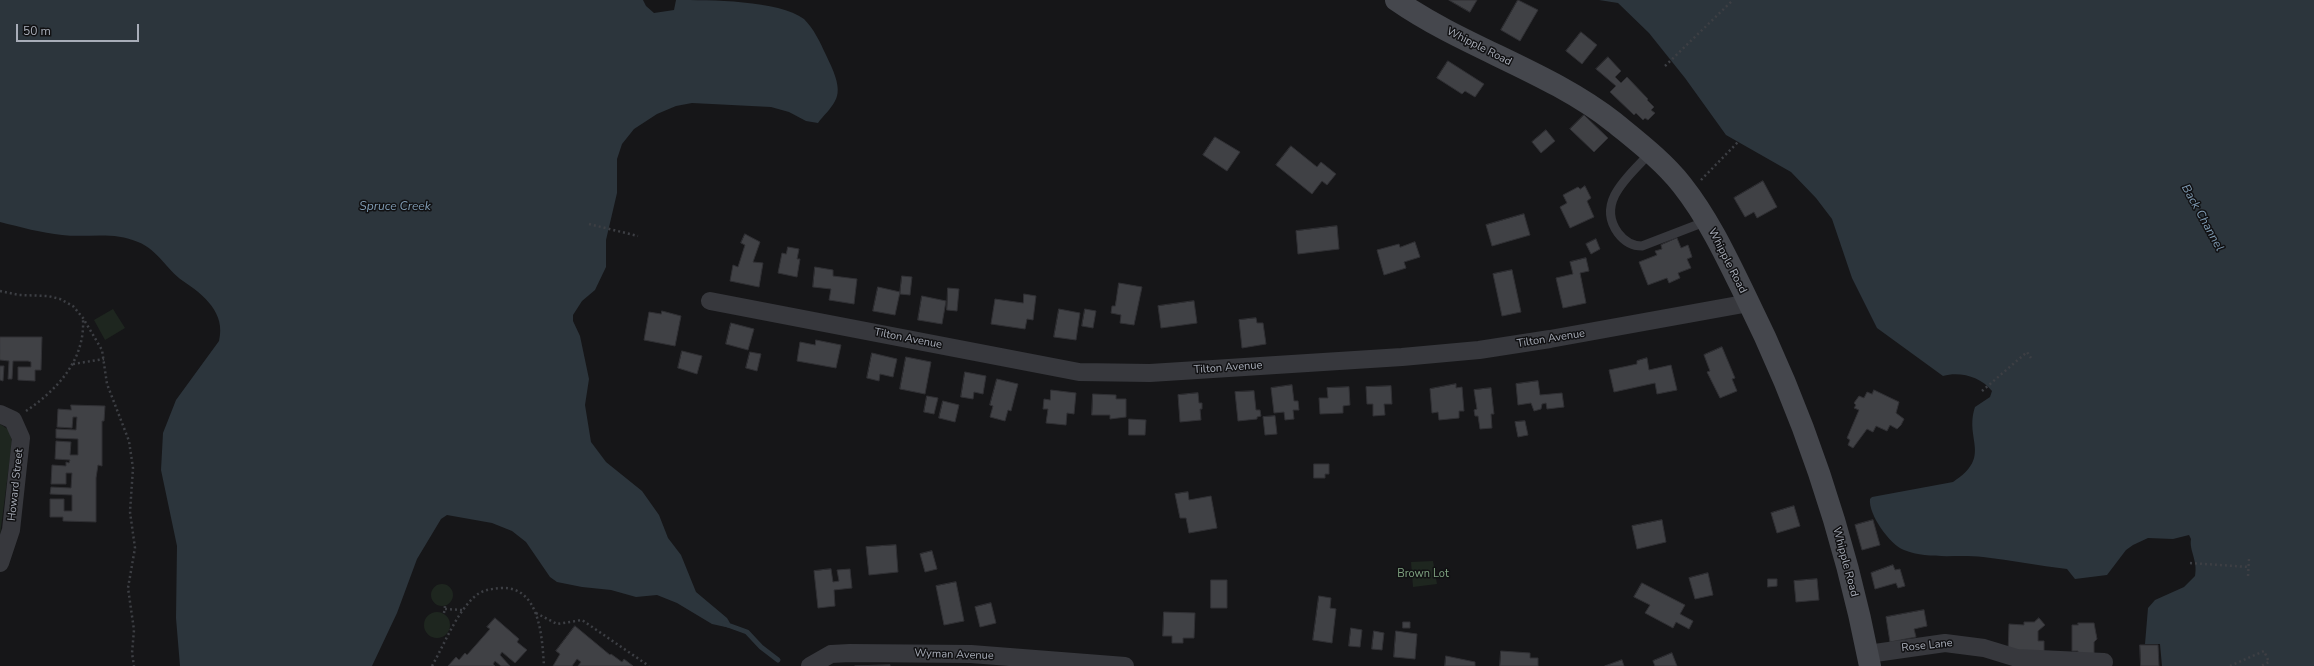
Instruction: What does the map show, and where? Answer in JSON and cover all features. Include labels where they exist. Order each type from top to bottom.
[{"type":"main road","name":"Whipple Road","points":[[1396,0],[1452,35],[1559,86],[1614,122],[1650,153],[1688,193],[1707,221],[1749,303],[1783,376],[1814,456],[1843,554],[1869,660]]},
{"type":"street","name":"Tilton Avenue","points":[[710,301],[1080,372],[1150,373],[1402,357],[1479,350],[1749,303]]},
{"type":"street","name":"Howard Street","points":[[0,564],[11,530],[21,438],[6,417]]},
{"type":"street","name":"Rose Lane","points":[[1869,660],[1944,643],[1957,643],[1984,648],[2017,658],[2104,662]]},
{"type":"street","name":"Wyman Avenue","points":[[810,666],[831,654],[850,653],[971,654],[1125,666]]},
{"type":"lane","points":[[1650,153],[1624,182],[1611,202],[1610,220],[1620,235],[1630,244],[1642,246],[1707,221]]},
{"type":"path","points":[[1665,66],[1733,0]]},
{"type":"path","points":[[1688,193],[1738,142]]},
{"type":"path","points":[[589,224],[638,236]]},
{"type":"path","points":[[0,292],[19,295],[48,296],[60,299],[73,306],[96,338],[104,358],[107,384],[129,441],[133,468],[130,512],[135,548],[128,588],[134,630],[132,654],[134,666]]},
{"type":"path","points":[[6,417],[50,394],[61,383],[73,364],[82,336],[83,318]]},
{"type":"path","points":[[1982,391],[2027,352],[2031,358]]},
{"type":"path","points":[[73,364],[104,358]]},
{"type":"path","points":[[2248,576],[2249,559]]},
{"type":"path","points":[[2190,563],[2249,567]]},
{"type":"path","points":[[432,666],[462,610],[474,596],[482,591],[514,588],[521,591],[538,619],[544,666]]},
{"type":"path","points":[[444,613],[445,608],[462,610]]},
{"type":"path","points":[[535,613],[557,624],[582,620],[650,666]]},
{"type":"path","points":[[2230,666],[2264,651],[2269,662],[2261,666]]},
{"type":"green space","points":[[113,309],[125,328],[105,340],[94,320]]},
{"type":"green space","points":[[0,424],[9,430],[12,442],[0,535]]},
{"type":"green space","name":"Brown Lot","points":[[1433,561],[1437,584],[1413,587],[1411,562]]},
{"type":"green space","points":[[438,584],[446,584],[453,591],[453,599],[446,606],[438,606],[431,599],[431,591]]},
{"type":"green space","points":[[437,612],[446,616],[450,625],[446,634],[437,638],[428,634],[424,625],[428,616]]},
{"type":"water","name":"Spruce Creek","points":[[0,0],[643,0],[646,6],[654,13],[674,10],[676,0],[706,0],[743,2],[778,8],[793,13],[804,19],[811,27],[819,41],[836,78],[838,90],[837,96],[829,110],[818,123],[806,121],[789,112],[771,107],[692,103],[676,106],[657,114],[634,129],[622,144],[617,159],[617,193],[606,240],[606,267],[595,290],[582,301],[573,315],[573,321],[580,336],[589,379],[585,405],[591,442],[606,462],[642,491],[659,515],[668,538],[681,555],[696,592],[727,618],[730,623],[730,628],[712,624],[677,603],[657,595],[636,597],[611,590],[582,587],[557,582],[550,577],[526,542],[512,531],[492,523],[447,515],[441,519],[417,559],[397,613],[372,666],[180,666],[176,618],[177,546],[161,470],[163,433],[176,400],[219,341],[219,322],[212,306],[198,292],[177,276],[145,245],[119,237],[54,234],[0,222]]},
{"type":"water","name":"Back Channel","points":[[1599,0],[2314,0],[2314,666],[2162,666],[2160,644],[2145,644],[2148,608],[2155,600],[2184,587],[2195,576],[2196,570],[2189,535],[2173,539],[2148,538],[2126,550],[2107,575],[2075,579],[2067,569],[1973,556],[1923,555],[1904,550],[1892,542],[1872,513],[1870,499],[1872,497],[1953,482],[1965,473],[1972,464],[1975,456],[1973,419],[1975,407],[1990,397],[1992,391],[1982,382],[1970,376],[1956,374],[1943,376],[1877,328],[1852,278],[1832,219],[1816,198],[1791,172],[1726,135],[1685,78],[1649,33],[1618,3]]},
{"type":"building","points":[[1449,0],[1477,0],[1470,12]]},
{"type":"building","points":[[1518,0],[1538,10],[1520,41],[1501,30]]},
{"type":"building","points":[[1581,32],[1597,45],[1582,64],[1566,51]]},
{"type":"building","points":[[1608,57],[1621,71],[1615,77],[1621,83],[1627,77],[1654,107],[1651,110],[1655,113],[1648,120],[1645,118],[1643,120],[1636,113],[1634,115],[1610,92],[1616,86],[1596,69]]},
{"type":"building","points":[[1448,61],[1484,84],[1475,97],[1465,91],[1462,94],[1437,78]]},
{"type":"building","points":[[1584,115],[1608,138],[1594,152],[1570,129]]},
{"type":"building","points":[[1546,130],[1555,141],[1541,153],[1532,142]]},
{"type":"building","points":[[1215,137],[1240,152],[1227,171],[1203,155]]},
{"type":"building","points":[[1291,146],[1317,167],[1321,162],[1336,174],[1327,185],[1322,181],[1312,194],[1276,165]]},
{"type":"building","points":[[1763,181],[1777,207],[1757,218],[1754,212],[1745,217],[1734,198]]},
{"type":"building","points":[[1585,186],[1591,198],[1587,201],[1594,217],[1570,228],[1560,207],[1567,203],[1563,195],[1578,187],[1580,189]]},
{"type":"building","points":[[1524,214],[1530,235],[1492,246],[1486,225]]},
{"type":"building","points":[[1337,226],[1339,249],[1298,254],[1296,231]]},
{"type":"building","points":[[745,234],[760,242],[753,262],[763,263],[759,287],[730,281],[733,265],[738,267],[745,245],[741,243]]},
{"type":"building","points":[[1677,238],[1681,248],[1688,245],[1692,257],[1687,259],[1691,268],[1678,273],[1680,278],[1669,283],[1667,278],[1648,285],[1639,262],[1657,255],[1655,251],[1662,249],[1661,245]]},
{"type":"building","points":[[1596,239],[1600,249],[1591,254],[1586,244]]},
{"type":"building","points":[[1415,242],[1420,257],[1404,262],[1406,268],[1384,275],[1377,250],[1399,244],[1400,247]]},
{"type":"building","points":[[788,247],[799,249],[797,259],[800,259],[797,277],[778,273],[782,253],[786,254]]},
{"type":"building","points":[[1586,258],[1589,271],[1580,273],[1586,303],[1563,308],[1556,278],[1573,274],[1570,262]]},
{"type":"building","points":[[815,267],[833,270],[833,276],[857,279],[854,304],[829,300],[831,289],[813,287]]},
{"type":"building","points":[[1512,270],[1521,312],[1502,316],[1493,274]]},
{"type":"building","points":[[902,276],[912,277],[910,295],[900,294]]},
{"type":"building","points":[[1119,283],[1142,287],[1134,325],[1120,323],[1121,315],[1111,313],[1112,306],[1115,306]]},
{"type":"building","points":[[878,287],[900,292],[895,315],[873,311]]},
{"type":"building","points":[[948,288],[959,289],[957,311],[947,310]]},
{"type":"building","points":[[1024,294],[1036,296],[1033,320],[1027,319],[1025,329],[991,324],[995,299],[1023,303]]},
{"type":"building","points":[[922,296],[946,301],[942,324],[918,320]]},
{"type":"building","points":[[1194,301],[1197,323],[1161,328],[1158,306]]},
{"type":"building","points":[[1059,309],[1080,313],[1076,340],[1054,337]]},
{"type":"building","points":[[1085,309],[1096,311],[1093,328],[1082,326]]},
{"type":"building","points":[[662,311],[681,316],[675,346],[644,340],[649,312],[661,314]]},
{"type":"building","points":[[1256,318],[1257,323],[1263,323],[1266,344],[1242,348],[1239,320]]},
{"type":"building","points":[[731,323],[754,329],[748,350],[726,344]]},
{"type":"building","points":[[0,337],[42,337],[41,370],[35,370],[35,381],[18,380],[18,367],[31,367],[31,362],[28,361],[13,361],[12,379],[8,379],[9,361],[0,360]]},
{"type":"building","points":[[816,340],[841,345],[836,368],[797,361],[800,342],[815,345]]},
{"type":"building","points":[[1722,347],[1735,378],[1732,379],[1737,391],[1720,398],[1707,372],[1710,371],[1704,355]]},
{"type":"building","points":[[682,351],[702,356],[697,374],[678,368]]},
{"type":"building","points":[[750,352],[761,354],[757,371],[746,368]]},
{"type":"building","points":[[872,353],[897,359],[893,377],[880,374],[879,381],[867,378]]},
{"type":"building","points":[[906,357],[931,362],[925,394],[900,389]]},
{"type":"building","points":[[1647,358],[1649,370],[1671,365],[1677,390],[1657,394],[1655,383],[1614,392],[1609,370],[1637,364],[1637,361]]},
{"type":"building","points":[[0,366],[4,366],[3,381],[0,380]]},
{"type":"building","points":[[965,372],[986,376],[983,394],[974,392],[973,399],[961,397]]},
{"type":"building","points":[[997,379],[1018,384],[1011,411],[1008,410],[1005,421],[990,417],[993,406],[990,405]]},
{"type":"building","points":[[1538,381],[1540,395],[1562,393],[1564,407],[1547,409],[1546,403],[1542,404],[1541,409],[1534,411],[1531,403],[1518,405],[1516,384]]},
{"type":"building","points":[[1456,384],[1456,388],[1462,387],[1464,411],[1459,411],[1459,418],[1439,420],[1438,412],[1432,413],[1430,389]]},
{"type":"building","points":[[1292,385],[1294,401],[1298,401],[1299,410],[1293,410],[1294,419],[1285,420],[1284,412],[1274,413],[1271,388]]},
{"type":"building","points":[[1391,386],[1392,404],[1384,404],[1385,415],[1373,416],[1373,404],[1367,404],[1366,387]]},
{"type":"building","points":[[1349,387],[1350,405],[1343,406],[1343,413],[1320,414],[1319,398],[1328,398],[1327,388]]},
{"type":"building","points":[[1491,388],[1494,414],[1491,414],[1492,428],[1480,429],[1478,416],[1475,416],[1474,410],[1477,409],[1474,390]]},
{"type":"building","points":[[1051,390],[1076,393],[1074,414],[1067,413],[1066,425],[1046,423],[1048,409],[1043,409],[1044,399],[1050,400]]},
{"type":"building","points":[[1874,390],[1899,402],[1896,413],[1904,419],[1897,429],[1890,425],[1887,431],[1876,426],[1873,432],[1867,429],[1853,448],[1848,445],[1850,440],[1847,438],[1859,410],[1854,408],[1856,405],[1854,403],[1859,396],[1864,398],[1867,392],[1872,394]]},
{"type":"building","points":[[1254,391],[1256,410],[1260,410],[1261,416],[1257,417],[1257,419],[1238,421],[1235,392]]},
{"type":"building","points":[[1198,393],[1199,403],[1202,403],[1202,409],[1200,409],[1201,420],[1180,422],[1178,395]]},
{"type":"building","points":[[1093,394],[1116,395],[1116,399],[1126,399],[1126,417],[1110,419],[1110,415],[1092,415]]},
{"type":"building","points":[[927,396],[938,398],[934,414],[924,412]]},
{"type":"building","points":[[943,401],[959,405],[955,422],[939,418]]},
{"type":"building","points":[[71,405],[105,406],[104,421],[102,421],[102,466],[98,465],[96,478],[96,522],[63,521],[63,517],[50,517],[50,499],[64,499],[64,511],[72,511],[72,495],[50,494],[51,487],[71,488],[72,473],[66,473],[66,484],[51,484],[52,465],[66,466],[66,462],[69,463],[70,460],[55,459],[56,441],[71,442],[70,455],[78,455],[78,439],[56,438],[56,429],[76,430],[77,417],[73,417],[72,428],[57,427],[58,409],[71,410]]},
{"type":"building","points":[[1275,416],[1277,434],[1265,435],[1263,417]]},
{"type":"building","points":[[1129,419],[1146,420],[1145,435],[1129,435]]},
{"type":"building","points":[[1525,421],[1528,435],[1518,437],[1515,422]]},
{"type":"building","points":[[1314,464],[1329,464],[1329,474],[1325,474],[1325,478],[1314,478]]},
{"type":"building","points":[[1188,492],[1189,500],[1211,496],[1217,528],[1189,533],[1186,518],[1180,518],[1175,494]]},
{"type":"building","points":[[1794,506],[1800,526],[1777,533],[1771,513]]},
{"type":"building","points":[[1662,520],[1666,542],[1637,549],[1632,526]]},
{"type":"building","points":[[1873,520],[1880,545],[1862,550],[1855,525]]},
{"type":"building","points":[[896,545],[898,572],[869,575],[866,547]]},
{"type":"building","points":[[932,551],[937,569],[925,572],[920,554]]},
{"type":"building","points":[[1893,565],[1895,570],[1900,569],[1905,586],[1898,588],[1896,583],[1875,589],[1871,573]]},
{"type":"building","points":[[831,569],[833,582],[839,581],[837,570],[850,569],[852,588],[834,590],[835,606],[818,608],[814,571]]},
{"type":"building","points":[[1708,573],[1713,595],[1695,599],[1689,578]]},
{"type":"building","points":[[1768,579],[1777,579],[1777,586],[1768,587]]},
{"type":"building","points":[[1817,579],[1819,600],[1796,602],[1794,581]]},
{"type":"building","points":[[1211,580],[1227,580],[1227,608],[1211,608]]},
{"type":"building","points":[[956,582],[964,621],[944,625],[936,586]]},
{"type":"building","points":[[1642,583],[1685,605],[1680,614],[1693,621],[1689,629],[1676,622],[1673,628],[1645,613],[1650,605],[1634,597]]},
{"type":"building","points":[[1319,596],[1331,598],[1330,608],[1336,609],[1332,643],[1313,640]]},
{"type":"building","points":[[991,603],[996,623],[980,627],[975,607]]},
{"type":"building","points":[[1924,610],[1927,626],[1914,629],[1916,637],[1890,642],[1886,617]]},
{"type":"building","points":[[1164,612],[1195,613],[1194,638],[1183,638],[1183,643],[1172,643],[1172,636],[1163,636]]},
{"type":"building","points":[[495,618],[519,639],[517,642],[527,650],[515,663],[502,652],[500,655],[510,666],[501,666],[495,661],[493,664],[495,666],[448,666],[456,657],[459,660],[465,653],[467,655],[490,629],[487,627]]},
{"type":"building","points":[[2039,618],[2045,625],[2038,631],[2038,641],[2044,641],[2044,653],[2008,653],[2009,624],[2024,625],[2024,622],[2034,622]]},
{"type":"building","points":[[1403,622],[1410,622],[1410,628],[1403,628]]},
{"type":"building","points":[[2078,623],[2094,623],[2097,639],[2094,642],[2094,656],[2078,656],[2078,651],[2072,651],[2072,625],[2078,625]]},
{"type":"building","points":[[575,626],[610,655],[611,654],[622,662],[624,659],[633,666],[578,666],[581,662],[577,659],[572,666],[553,666],[560,654],[556,651]]},
{"type":"building","points":[[1351,628],[1362,630],[1360,647],[1349,646]]},
{"type":"building","points":[[1374,631],[1384,633],[1382,650],[1372,649]]},
{"type":"building","points":[[1396,631],[1417,634],[1415,659],[1394,657]]},
{"type":"building","points":[[2140,645],[2158,645],[2159,666],[2141,666]]},
{"type":"building","points":[[1501,651],[1530,653],[1530,658],[1538,658],[1538,666],[1500,666]]},
{"type":"building","points":[[1672,653],[1677,666],[1655,666],[1653,661]]},
{"type":"building","points":[[1446,656],[1475,662],[1475,666],[1445,666]]},
{"type":"building","points":[[1622,660],[1624,666],[1605,666]]},
{"type":"building","points":[[890,665],[890,666],[855,666]]},
{"type":"waterway","points":[[725,624],[747,632],[761,647],[778,660]]}]
